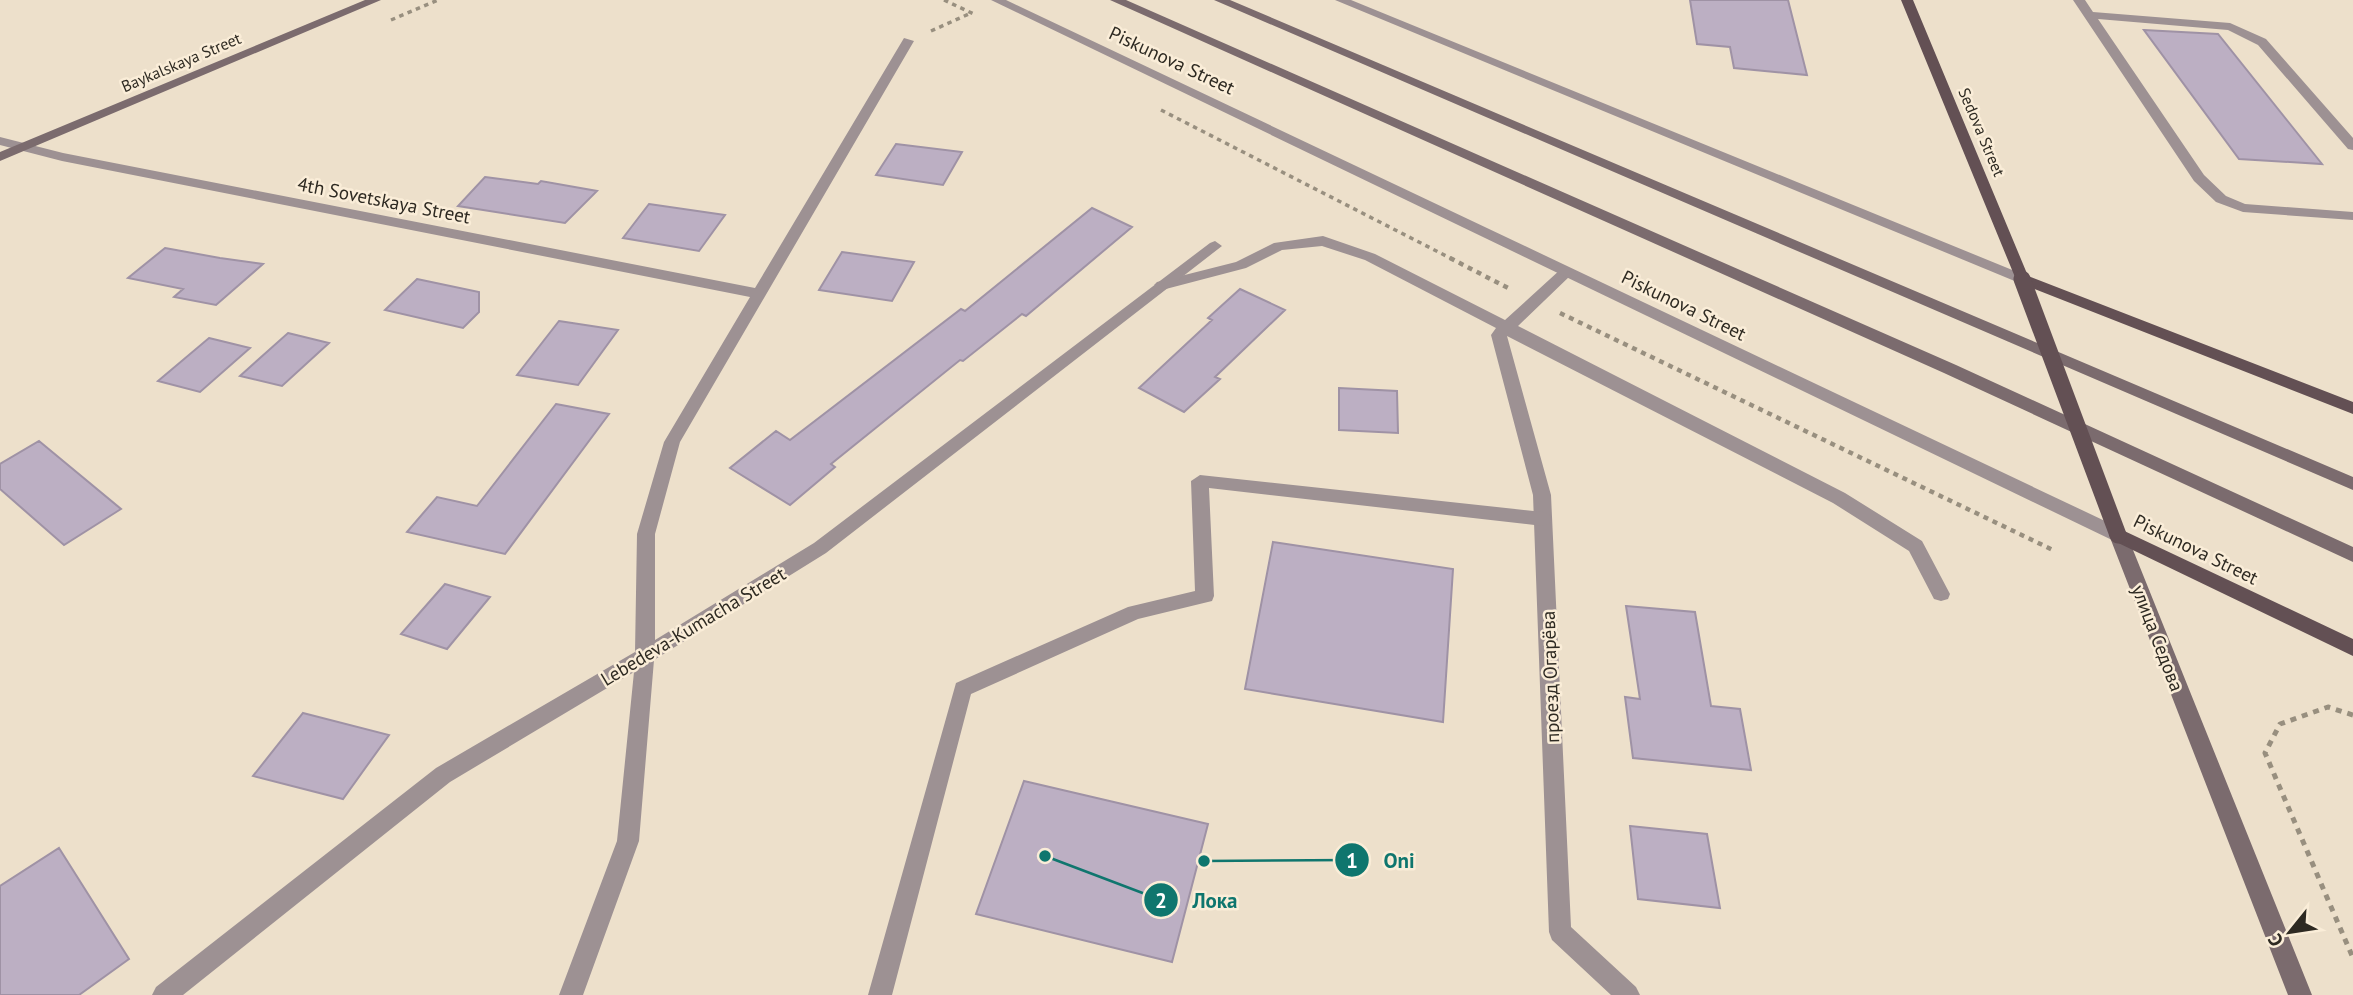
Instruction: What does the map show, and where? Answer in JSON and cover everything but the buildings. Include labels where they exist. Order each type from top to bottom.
[{"type":"main road","name":"Baykalskaya Street","points":[[0,157],[375,0]]},
{"type":"main road","name":"Piskunova Street","points":[[1116,0],[1950,369],[2353,555]]},
{"type":"main road","points":[[1220,0],[1930,301],[2353,484]]},
{"type":"main road","name":"Sedova Street","points":[[1906,0],[2022,279]]},
{"type":"main road","points":[[2022,279],[2353,408]]},
{"type":"main road","name":"улица Седова","points":[[2022,279],[2118,535],[2301,995]]},
{"type":"main road","name":"Piskunova Street","points":[[2118,535],[2353,648]]},
{"type":"street","name":"Piskunova Street","points":[[997,0],[2118,535]]},
{"type":"street","points":[[1341,0],[1360,3],[2022,279]]},
{"type":"street","points":[[2080,0],[2199,178],[2221,199],[2243,208],[2353,216]]},
{"type":"street","points":[[2089,15],[2230,27],[2248,33],[2262,42],[2353,146]]},
{"type":"street","points":[[571,995],[628,841],[645,656],[646,534],[671,442],[761,294],[908,41]]},
{"type":"street","name":"4th Sovetskaya Street","points":[[0,141],[62,157],[761,294]]},
{"type":"street","points":[[1162,285],[1241,265],[1279,246],[1323,241],[1370,257],[1503,330],[1839,498],[1916,546],[1941,594]]},
{"type":"street","name":"Lebedeva-Kumacha Street","points":[[164,995],[443,775],[645,656],[820,548],[1215,246]]},
{"type":"street","points":[[1503,330],[1566,272]]},
{"type":"street","name":"проезд Огарёва","points":[[1503,330],[1542,495],[1560,932],[1628,995]]},
{"type":"street","points":[[880,995],[963,690],[1135,612],[1205,596],[1200,481],[1543,519]]},
{"type":"path","points":[[944,0],[984,19]]},
{"type":"path","points":[[908,41],[972,13]]},
{"type":"path","points":[[1155,107],[1535,301],[2055,551]]},
{"type":"path","points":[[2353,715],[2328,706],[2280,724],[2265,753],[2353,958]]},
{"type":"place","name":"Лока","points":[[1045,856]]},
{"type":"place","name":"Oni","points":[[1204,861]]}]
